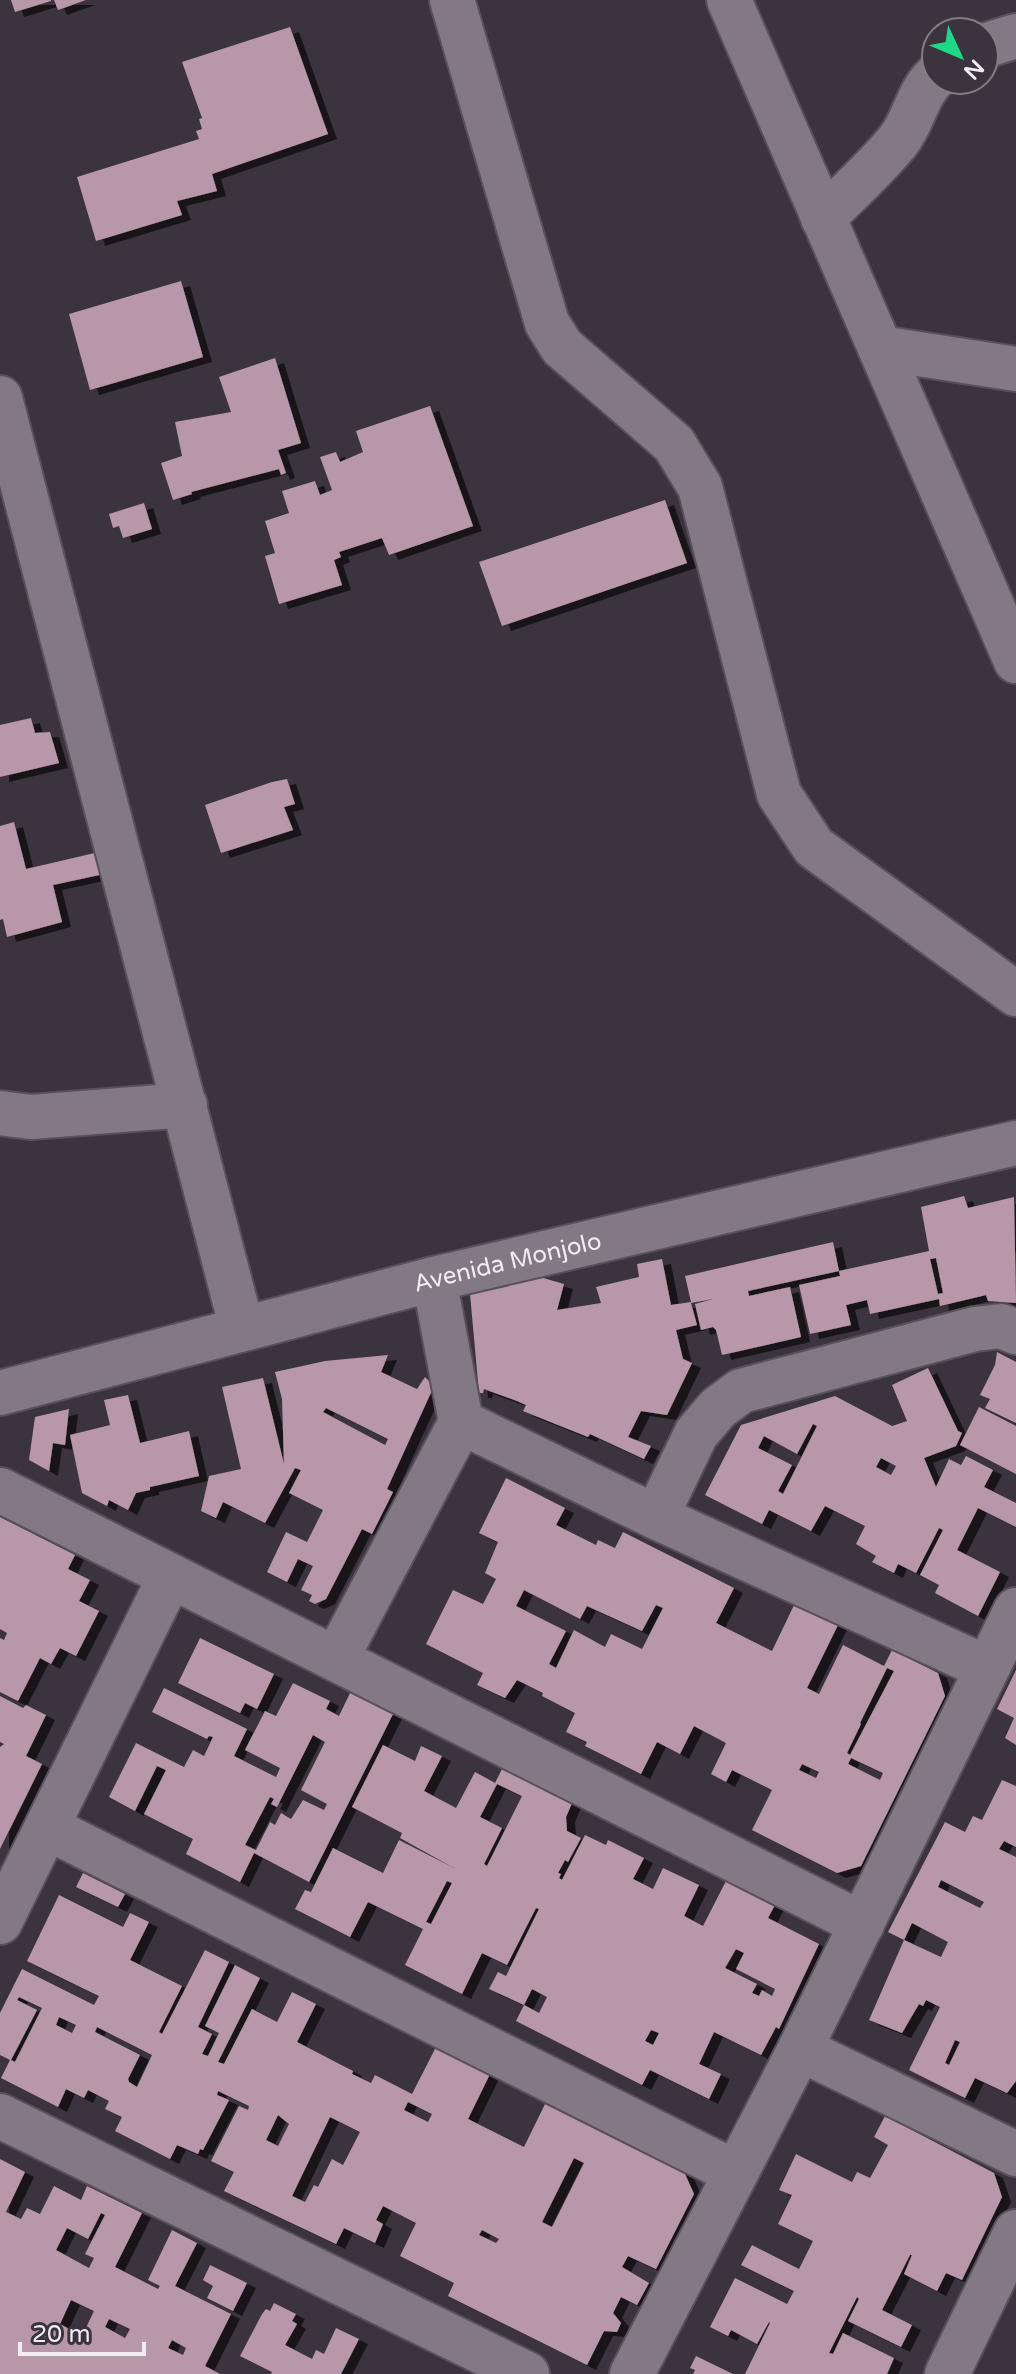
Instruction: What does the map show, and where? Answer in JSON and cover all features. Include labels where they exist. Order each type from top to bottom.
[{"type":"street","points":[[452,0],[547,323],[562,347],[674,444],[700,487],[779,794],[814,847],[1016,994]]},
{"type":"street","points":[[729,0],[1016,661]]},
{"type":"street","points":[[823,218],[898,141],[913,119],[922,96]]},
{"type":"street","points":[[880,348],[1016,369]]},
{"type":"street","points":[[0,398],[242,1329]]},
{"type":"street","points":[[0,1113],[31,1117],[185,1105]]},
{"type":"street","name":"Avenida Monjolo","points":[[0,1393],[434,1279],[1016,1143]]},
{"type":"street","points":[[336,1659],[461,1422],[434,1279]]},
{"type":"street","points":[[656,1517],[696,1434],[718,1408],[741,1391],[975,1329],[1001,1326],[1016,1332]]},
{"type":"street","points":[[461,1422],[656,1517],[987,1668]]},
{"type":"street","points":[[0,1490],[862,1924]]},
{"type":"street","points":[[0,1922],[170,1577]]},
{"type":"street","points":[[632,2374],[800,2049],[1016,1610]]},
{"type":"street","points":[[48,1828],[734,2172]]},
{"type":"street","points":[[800,2049],[1016,2154]]},
{"type":"street","points":[[0,2116],[527,2374]]},
{"type":"street","points":[[947,2374],[1000,2306],[1016,2232]]},
{"type":"building","points":[[11,0],[51,0],[51,1],[15,12]]},
{"type":"building","points":[[54,0],[86,0],[58,10]]},
{"type":"building","points":[[290,27],[328,134],[212,174],[217,191],[177,201],[182,215],[96,241],[77,177],[199,139],[196,131],[202,129],[199,119],[202,118],[182,62]]},
{"type":"building","points":[[181,281],[203,357],[90,390],[69,314]]},
{"type":"building","points":[[275,358],[301,443],[278,450],[286,473],[281,475],[279,469],[191,492],[173,500],[161,463],[182,456],[175,422],[231,412],[219,377]]},
{"type":"building","points":[[430,406],[473,526],[389,555],[382,538],[339,552],[341,557],[334,560],[342,585],[279,604],[265,556],[275,553],[265,521],[289,513],[282,491],[315,481],[320,495],[332,490],[320,457],[336,452],[340,462],[363,452],[356,431]]},
{"type":"building","points":[[665,500],[687,563],[502,626],[479,562]]},
{"type":"building","points":[[144,503],[152,529],[123,538],[119,526],[113,528],[109,514]]},
{"type":"building","points":[[31,718],[35,733],[50,732],[59,763],[0,777],[0,725]]},
{"type":"building","points":[[287,779],[295,804],[284,807],[293,830],[221,853],[205,805]]},
{"type":"building","points":[[14,822],[26,869],[99,852],[104,874],[53,885],[62,922],[7,937],[3,919],[0,920],[0,826]]},
{"type":"building","points":[[964,1196],[968,1208],[1014,1197],[1016,1303],[988,1301],[986,1295],[940,1306],[939,1299],[870,1314],[867,1300],[846,1305],[851,1325],[810,1334],[799,1285],[840,1276],[839,1271],[929,1251],[921,1207]],"holes":[[[936,1258],[943,1293],[938,1294],[930,1259]]]},
{"type":"building","points":[[833,1242],[839,1271],[748,1291],[749,1296],[790,1287],[801,1337],[722,1355],[716,1330],[713,1327],[701,1330],[695,1304],[713,1299],[691,1303],[697,1325],[676,1330],[683,1359],[692,1363],[667,1415],[641,1411],[628,1437],[651,1446],[644,1459],[590,1434],[588,1437],[523,1411],[526,1405],[517,1401],[484,1389],[483,1393],[479,1393],[470,1294],[519,1282],[519,1279],[540,1277],[564,1284],[557,1310],[601,1303],[596,1287],[639,1277],[637,1264],[662,1259],[671,1305],[691,1302],[685,1276]]},
{"type":"building","points":[[997,1352],[1016,1362],[1016,1423],[985,1408],[990,1399],[980,1395],[995,1365]]},
{"type":"building","points":[[388,1355],[381,1372],[417,1389],[425,1377],[434,1386],[387,1489],[393,1492],[372,1534],[362,1529],[326,1599],[315,1604],[309,1601],[312,1595],[301,1590],[313,1566],[298,1559],[287,1582],[267,1572],[286,1532],[307,1542],[323,1510],[289,1493],[301,1470],[295,1468],[265,1523],[223,1502],[216,1518],[201,1511],[209,1476],[241,1469],[222,1387],[263,1378],[284,1464],[282,1399],[275,1372],[325,1361]],"holes":[[[326,1408],[388,1439],[385,1445],[323,1412]]]},
{"type":"building","points":[[928,1368],[958,1431],[962,1433],[956,1446],[924,1458],[936,1487],[949,1459],[961,1465],[966,1456],[993,1470],[984,1487],[1016,1503],[1016,1527],[978,1508],[957,1550],[1000,1572],[978,1616],[935,1593],[939,1585],[920,1575],[943,1530],[939,1528],[916,1573],[898,1564],[894,1573],[872,1562],[876,1556],[856,1544],[865,1526],[825,1506],[811,1531],[769,1510],[762,1524],[705,1495],[741,1425],[835,1396],[892,1426],[907,1421],[892,1385]],"holes":[[[813,1424],[817,1426],[783,1494],[778,1491],[792,1465],[758,1448],[764,1436],[797,1454]],[[881,1458],[896,1466],[891,1475],[876,1467]]]},
{"type":"building","points":[[128,1395],[140,1443],[189,1431],[199,1476],[136,1493],[128,1510],[109,1500],[107,1506],[82,1493],[70,1435],[110,1425],[104,1400]]},
{"type":"building","points":[[979,1407],[1016,1426],[1016,1474],[960,1445]]},
{"type":"building","points":[[69,1409],[65,1445],[53,1443],[49,1471],[29,1460],[35,1417]]},
{"type":"building","points":[[506,1478],[565,1508],[556,1525],[596,1545],[598,1540],[615,1548],[623,1532],[734,1588],[716,1623],[772,1651],[795,1603],[838,1625],[807,1688],[819,1694],[843,1645],[884,1666],[892,1650],[938,1673],[945,1696],[861,1866],[837,1873],[752,1830],[772,1790],[732,1770],[726,1782],[711,1774],[726,1743],[694,1726],[680,1754],[657,1742],[641,1774],[585,1746],[587,1742],[566,1732],[575,1713],[542,1696],[543,1693],[517,1680],[505,1698],[477,1685],[483,1673],[426,1644],[453,1590],[483,1604],[496,1579],[485,1573],[498,1542],[479,1533]],"holes":[[[524,1590],[580,1619],[587,1606],[642,1631],[656,1605],[663,1608],[642,1649],[611,1634],[605,1647],[574,1630],[556,1668],[549,1664],[566,1631],[516,1606]],[[887,1668],[894,1671],[850,1755],[847,1753]],[[851,1758],[883,1773],[880,1780],[848,1764]],[[802,1764],[819,1772],[816,1778],[799,1770]]]},
{"type":"building","points":[[0,1517],[75,1555],[68,1569],[90,1580],[79,1601],[99,1611],[76,1656],[60,1648],[51,1664],[40,1658],[18,1701],[0,1692],[0,1638],[4,1640],[7,1633],[0,1629]]},
{"type":"building","points":[[200,1638],[274,1674],[257,1709],[245,1703],[240,1713],[178,1683]]},
{"type":"building","points":[[1016,1670],[1016,1745],[1005,1738],[1014,1718],[997,1709]]},
{"type":"building","points":[[293,1683],[330,1701],[326,1709],[339,1716],[350,1693],[393,1714],[309,1882],[254,1853],[240,1882],[186,1854],[193,1839],[144,1814],[166,1770],[157,1766],[135,1811],[109,1797],[136,1743],[184,1767],[193,1750],[204,1756],[213,1737],[207,1739],[152,1712],[164,1688],[247,1729],[234,1756],[276,1777],[280,1768],[245,1750],[265,1711],[276,1716]],"holes":[[[313,1735],[325,1742],[301,1790],[327,1804],[324,1810],[303,1800],[291,1819],[281,1813],[275,1825],[270,1822],[256,1850],[245,1845],[270,1797],[274,1799],[271,1804],[277,1807]]]},
{"type":"building","points":[[0,1696],[46,1715],[26,1756],[42,1764],[0,1849],[0,1747],[4,1744],[0,1742]]},
{"type":"building","points":[[383,1745],[415,1761],[421,1746],[442,1756],[424,1791],[456,1808],[475,1772],[495,1783],[502,1769],[572,1803],[566,1817],[567,1831],[581,1838],[558,1873],[562,1880],[585,1835],[606,1845],[608,1840],[644,1858],[633,1879],[653,1889],[663,1868],[699,1885],[684,1916],[703,1926],[728,1877],[777,1901],[768,1918],[819,1944],[779,2029],[776,2027],[761,2055],[714,2032],[699,2064],[721,2074],[709,2099],[650,2070],[642,2085],[516,2021],[524,2005],[489,1989],[498,1972],[506,1976],[539,1909],[536,1908],[507,1965],[482,1953],[462,1994],[405,1965],[423,1929],[368,1902],[350,1937],[295,1909],[305,1890],[311,1892],[333,1848],[383,1873],[399,1840],[454,1868],[400,1838],[402,1833],[352,1807]],"holes":[[[497,1784],[522,1796],[487,1866],[484,1864],[502,1828],[480,1817]],[[447,1881],[452,1883],[431,1924],[426,1922]],[[736,1949],[744,1953],[736,1969],[775,1989],[772,1996],[762,1990],[759,1996],[752,1993],[757,1984],[725,1968]],[[532,1989],[547,1997],[539,2013],[524,2005]],[[651,2030],[659,2033],[653,2045],[645,2041]]]},
{"type":"building","points":[[1002,1780],[1016,1786],[1016,1847],[1004,1841],[999,1849],[1016,1857],[1016,2081],[1007,2093],[975,2078],[965,2098],[909,2070],[940,2007],[926,2000],[923,2006],[919,2004],[902,2033],[869,2020],[904,1940],[888,1932],[945,1822],[965,1832],[973,1816],[982,1820]],"holes":[[[941,1880],[984,1902],[980,1908],[938,1887]],[[912,1923],[948,1942],[941,1957],[904,1940]],[[955,2040],[960,2042],[949,2065],[945,2063]]]},
{"type":"building","points":[[83,1873],[125,1894],[118,1907],[76,1887]]},
{"type":"building","points":[[59,1895],[123,1927],[130,1913],[149,1922],[130,1960],[182,1986],[159,2032],[162,2034],[205,1950],[229,1962],[198,2027],[212,2034],[202,2054],[208,2056],[219,2033],[205,2026],[235,1965],[260,1978],[218,2062],[224,2064],[252,2009],[277,2022],[292,1992],[316,2004],[297,2042],[353,2071],[352,2074],[371,2083],[375,2075],[412,2094],[436,2047],[490,2074],[468,2119],[524,2147],[545,2104],[685,2174],[694,2194],[656,2269],[628,2256],[622,2267],[649,2283],[637,2305],[621,2297],[613,2313],[621,2323],[617,2332],[604,2331],[587,2365],[448,2296],[454,2283],[400,2256],[416,2223],[383,2206],[376,2220],[383,2224],[375,2243],[344,2228],[336,2244],[224,2191],[234,2172],[211,2161],[239,2106],[248,2110],[249,2106],[218,2091],[217,2095],[229,2100],[203,2150],[200,2149],[198,2154],[177,2145],[170,2159],[115,2131],[122,2117],[105,2109],[109,2101],[88,2090],[84,2098],[66,2089],[58,2107],[1,2078],[10,2060],[0,2055],[0,2013],[22,1969],[94,2005],[99,1996],[27,1961]],"holes":[[[19,1997],[42,2008],[15,2062],[11,2060],[37,2010],[17,2000]],[[59,2017],[76,2025],[72,2033],[56,2025]],[[97,2027],[152,2055],[137,2087],[128,2079],[140,2055],[95,2032]],[[408,2102],[432,2114],[428,2122],[404,2110]],[[278,2115],[289,2124],[278,2146],[266,2140]],[[330,2117],[360,2132],[343,2165],[332,2159],[318,2187],[314,2185],[305,2202],[292,2196]],[[574,2158],[584,2163],[552,2227],[542,2222]],[[482,2230],[499,2239],[496,2243],[479,2235]]]},
{"type":"building","points":[[885,2116],[994,2173],[1002,2197],[962,2280],[946,2273],[937,2291],[904,2274],[910,2255],[882,2310],[912,2325],[901,2347],[848,2321],[859,2299],[857,2297],[829,2353],[833,2354],[843,2333],[894,2358],[887,2374],[745,2374],[770,2323],[757,2344],[731,2330],[728,2336],[710,2327],[735,2278],[787,2304],[794,2291],[741,2265],[752,2245],[799,2269],[813,2241],[778,2224],[792,2195],[779,2190],[796,2154],[852,2182],[857,2172],[870,2178],[888,2145],[874,2137]]},
{"type":"building","points":[[0,2159],[25,2172],[6,2212],[21,2219],[27,2208],[40,2214],[54,2186],[81,2200],[87,2186],[142,2213],[115,2267],[158,2289],[160,2286],[148,2280],[172,2230],[197,2243],[175,2286],[231,2314],[205,2366],[220,2374],[0,2374]],"holes":[[[101,2213],[105,2215],[85,2254],[94,2258],[89,2268],[56,2250],[67,2228],[88,2239]],[[71,2300],[94,2311],[82,2336],[60,2324]],[[109,2319],[130,2329],[125,2338],[105,2327]],[[172,2340],[186,2348],[183,2355],[168,2348]]]},
{"type":"building","points":[[210,2265],[247,2283],[233,2311],[207,2298],[213,2286],[203,2280]]},
{"type":"building","points":[[274,2303],[296,2314],[292,2321],[297,2324],[285,2345],[312,2359],[316,2350],[324,2354],[336,2328],[359,2339],[341,2374],[271,2374],[240,2356],[262,2314],[266,2309],[270,2311]]},
{"type":"building","points":[[696,2356],[733,2374],[693,2374],[695,2370],[690,2368]]}]
